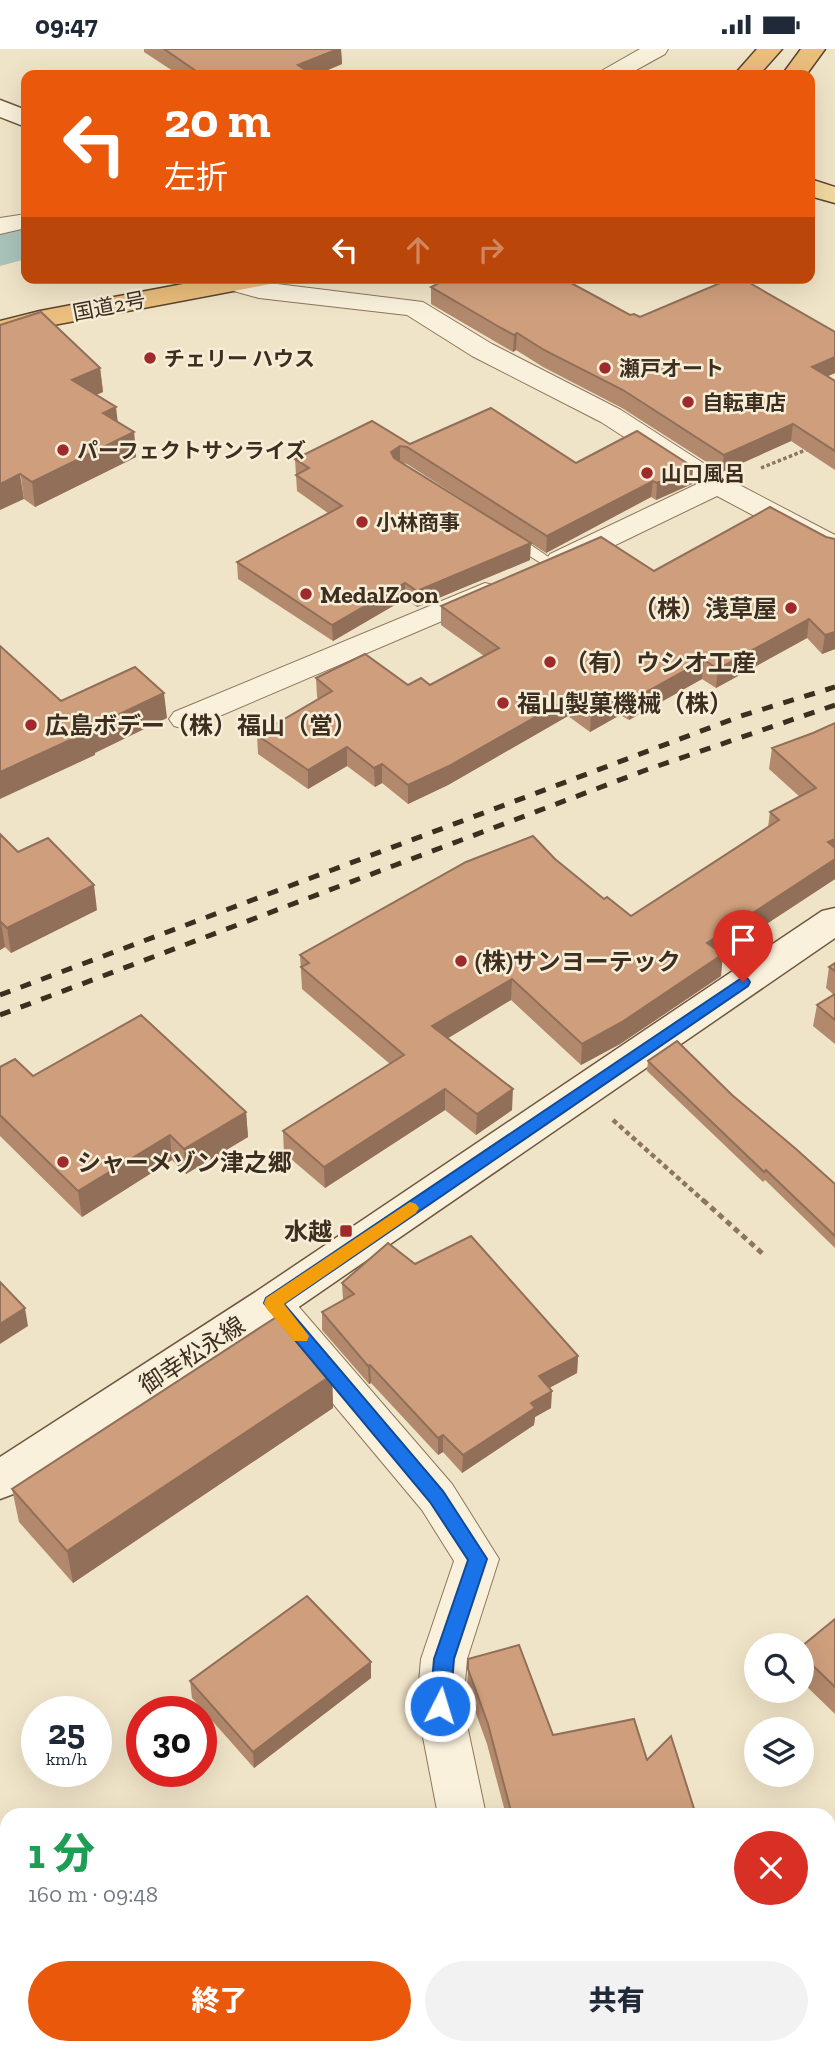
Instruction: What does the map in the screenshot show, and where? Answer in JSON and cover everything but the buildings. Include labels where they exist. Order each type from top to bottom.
[{"type":"highway","points":[[751,70],[770,49]]},
{"type":"highway","points":[[798,70],[813,49]]},
{"type":"highway","name":"国道2号","points":[[0,309],[109,284]]},
{"type":"highway","name":"国道2号","points":[[0,330],[40,319],[211,284]]},
{"type":"main road","points":[[0,107],[21,118]]},
{"type":"main road","points":[[815,189],[835,195]]},
{"type":"main road","points":[[815,214],[835,220]]},
{"type":"main road","name":"御幸松永線","points":[[0,1481],[272,1303],[835,920]]},
{"type":"street","points":[[620,70],[657,49]]},
{"type":"street","points":[[0,226],[21,222]]},
{"type":"street","points":[[242,284],[259,290],[414,308],[482,350],[611,417],[718,485],[835,547]]},
{"type":"street","points":[[185,719],[552,564],[718,485]]},
{"type":"street","points":[[272,1303],[437,1497],[477,1559],[444,1659],[440,1706],[460,1808]]},
{"type":"lane","points":[[494,527],[552,564]]},
{"type":"path","points":[[718,485],[809,449]]},
{"type":"path","points":[[580,1091],[764,1255]]},
{"type":"waterway","points":[[0,248],[21,242]]},
{"type":"railway","points":[[0,995],[741,716],[835,687]]},
{"type":"railway","points":[[0,1015],[646,770],[835,705]]},
{"type":"slow traffic","points":[[300,1336],[272,1303],[410,1208]]},
{"type":"place","name":"チェリー ハウス","points":[[150,358]]},
{"type":"place","name":"瀬戸オート","points":[[605,368]]},
{"type":"place","name":"自転車店","points":[[688,402]]},
{"type":"place","name":"パーフェクトサンライズ","points":[[63,450]]},
{"type":"place","name":"山口風呂","points":[[647,473]]},
{"type":"place","name":"小林商事","points":[[362,522]]},
{"type":"place","name":"MedalZoon","points":[[306,594]]},
{"type":"place","name":"（株）浅草屋","points":[[791,608]]},
{"type":"place","name":"（有）ウシオ工産","points":[[550,662]]},
{"type":"place","name":"福山製菓機械（株）","points":[[503,703]]},
{"type":"place","name":"広島ボデー（株）福山（営）","points":[[31,725]]},
{"type":"place","name":"(株)サンヨーテック","points":[[461,961]]},
{"type":"place","name":"シャーメゾン津之郷","points":[[63,1162]]},
{"type":"place","name":"水越","points":[[346,1231]]},
{"type":"route","points":[[440,1706],[444,1659],[477,1559],[437,1497],[272,1303],[743,982]]}]
